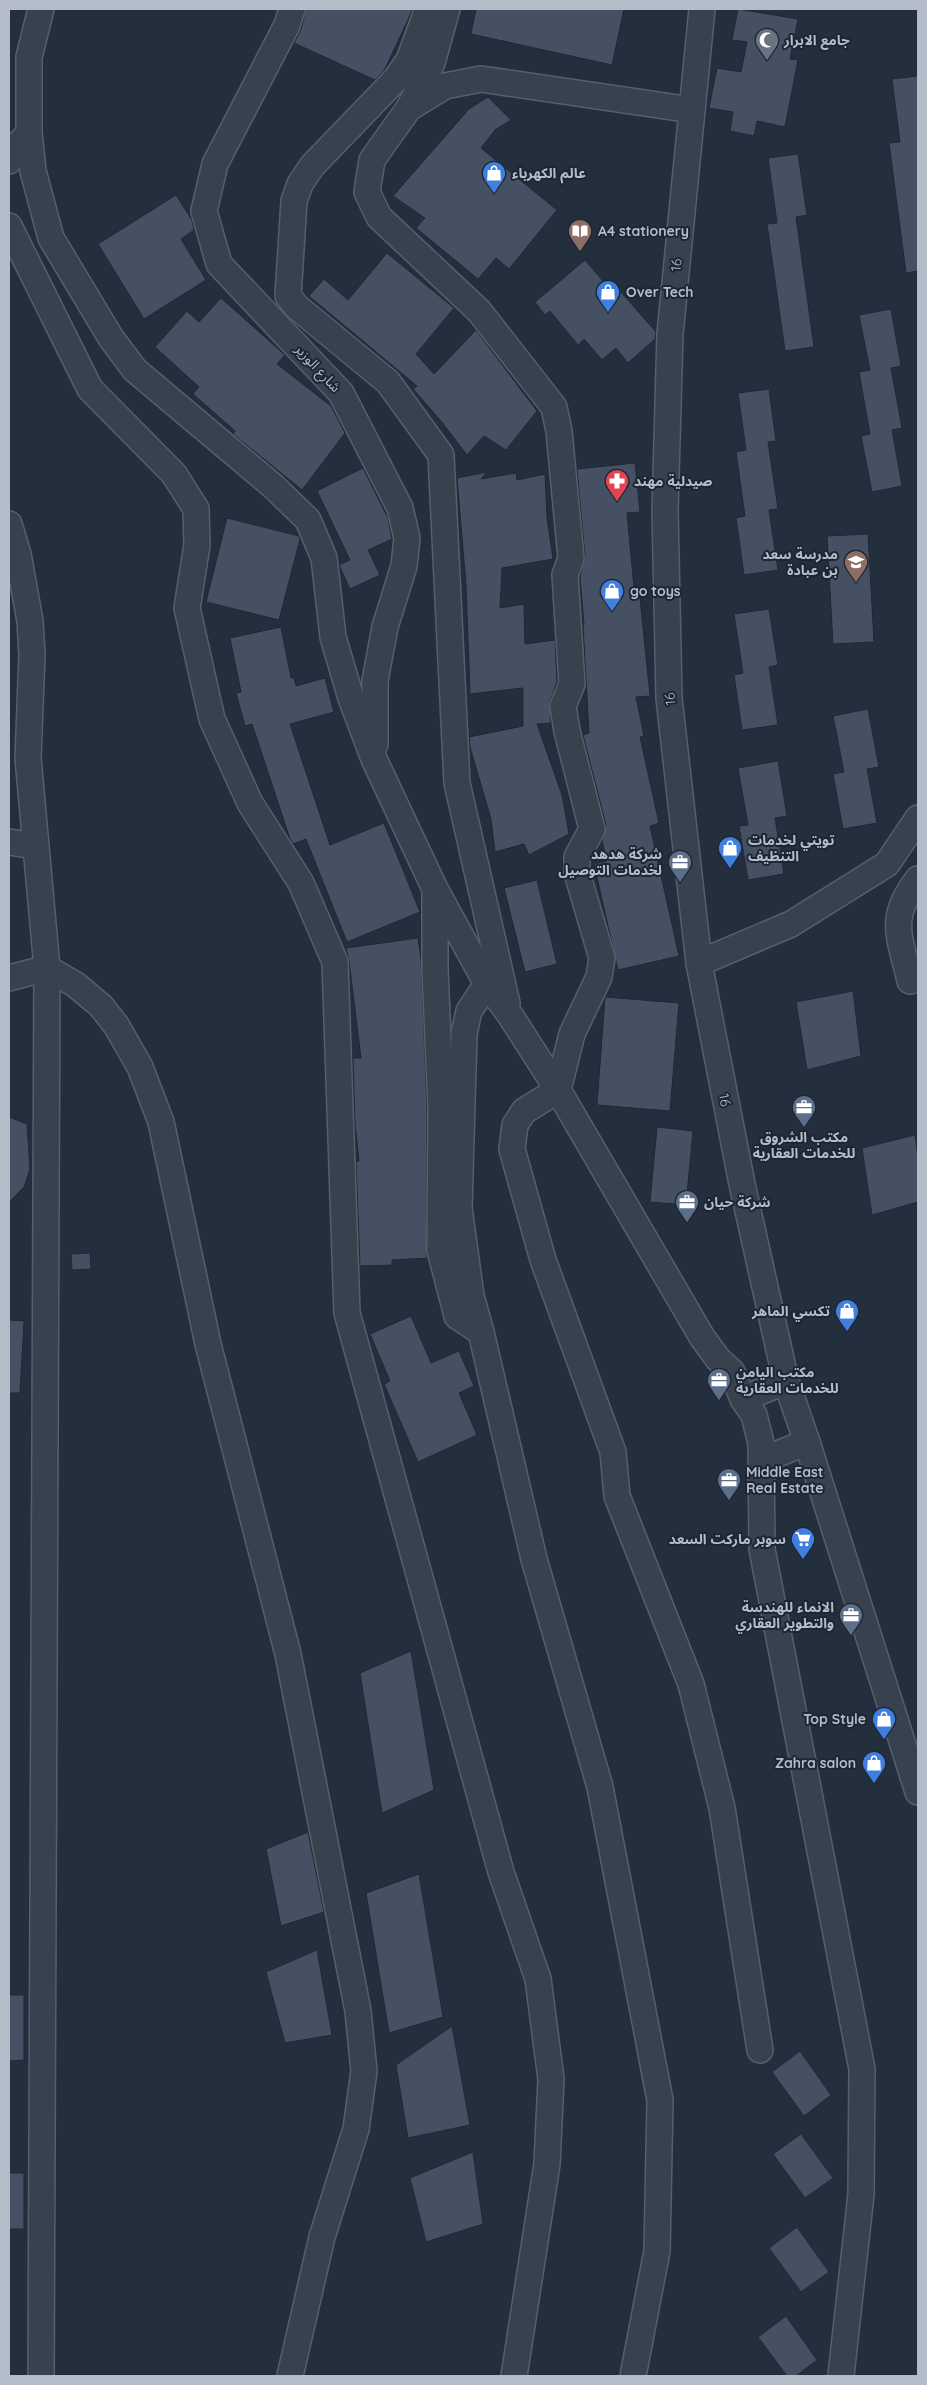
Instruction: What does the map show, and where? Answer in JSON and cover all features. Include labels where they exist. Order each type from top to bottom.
[{"type":"street","points":[[41,9],[29,57],[28,134],[33,171],[51,238],[112,338],[135,370],[273,486],[308,520],[324,558],[333,637],[352,698],[374,760],[435,889],[487,984],[510,1014],[558,1090],[702,1337],[718,1359],[732,1372],[743,1399],[754,1415],[763,1460],[762,1549],[862,2069],[860,2194],[841,2376]]},
{"type":"street","name":"شارع الوزير","points":[[292,9],[287,25],[215,164],[204,211],[219,264],[342,392],[400,508],[407,538],[404,566],[385,627],[375,681],[374,760]]},
{"type":"street","points":[[428,9],[408,60],[396,79],[312,166],[300,184],[294,201],[288,296],[297,307],[388,382],[441,455],[457,782],[510,1014]]},
{"type":"street","points":[[447,9],[432,63],[409,108],[372,160],[367,192],[379,217],[479,311],[554,406],[559,431],[571,558],[565,575],[572,684],[563,706],[567,730],[592,829],[577,857],[577,873],[602,958],[599,977],[572,1034],[558,1090],[524,1111],[515,1125],[512,1148],[543,1260],[613,1452],[617,1496],[691,1684],[722,1808],[760,2050]]},
{"type":"street","name":"16","points":[[702,9],[670,334],[665,510],[669,698],[699,963],[742,1184],[786,1382],[807,1442],[918,1792]]},
{"type":"street","points":[[409,108],[445,86],[481,79],[692,110]]},
{"type":"street","points":[[9,161],[16,147],[28,134]]},
{"type":"street","points":[[9,226],[90,389],[174,474],[196,509],[197,545],[187,608],[212,719],[250,803],[301,883],[335,962],[347,1313],[501,1872],[538,1979],[550,2079],[547,2164],[514,2376]]},
{"type":"street","points":[[9,524],[20,562],[30,621],[32,655],[28,758],[47,968],[41,2376]]},
{"type":"street","points":[[699,963],[791,924],[887,864],[918,818]]},
{"type":"street","points":[[9,842],[35,846]]},
{"type":"street","points":[[910,981],[898,927],[898,915],[904,901],[918,879]]},
{"type":"street","points":[[435,889],[435,969],[441,1109],[440,1250],[457,1316],[481,1332]]},
{"type":"street","points":[[9,978],[47,968],[76,985],[101,1006],[124,1039],[140,1067],[161,1122],[208,1344],[288,1654],[358,2011],[364,2071],[356,2129],[322,2238],[290,2376]]},
{"type":"street","points":[[487,984],[469,1011],[464,1034],[459,1208],[470,1296],[481,1332],[534,1559],[600,1787],[660,2100],[657,2251],[634,2376]]},
{"type":"street","points":[[743,1399],[786,1382]]},
{"type":"street","points":[[763,1460],[807,1442]]},
{"type":"building","points":[[306,9],[413,9],[384,71],[375,80],[294,43],[301,29]]},
{"type":"building","points":[[476,9],[624,9],[612,65],[471,34]]},
{"type":"building","points":[[738,9],[798,19],[790,59],[798,60],[785,127],[757,121],[754,136],[730,131],[733,112],[709,108],[717,68],[741,72],[747,42],[732,40]]},
{"type":"building","points":[[918,76],[918,271],[906,273],[889,143],[900,142],[892,79]]},
{"type":"building","points":[[488,97],[511,120],[495,130],[481,148],[557,210],[509,269],[496,258],[478,279],[416,228],[425,218],[393,196],[469,109]]},
{"type":"building","points":[[798,154],[807,215],[796,217],[814,347],[785,351],[767,224],[777,223],[768,158]]},
{"type":"building","points":[[176,195],[192,220],[194,230],[181,239],[206,280],[144,319],[98,244]]},
{"type":"building","points":[[387,253],[454,308],[416,354],[434,374],[476,330],[537,411],[506,450],[484,436],[467,455],[413,389],[417,386],[309,296],[324,279],[348,300]]},
{"type":"building","points":[[585,260],[615,295],[620,291],[656,332],[655,339],[628,363],[616,348],[602,360],[584,339],[578,345],[550,311],[545,315],[535,302]]},
{"type":"building","points":[[221,298],[285,355],[277,364],[331,406],[345,433],[302,490],[233,434],[235,431],[193,394],[199,387],[155,347],[187,311],[199,322]]},
{"type":"building","points":[[891,309],[901,366],[891,368],[902,428],[892,430],[902,486],[872,492],[861,436],[870,434],[859,372],[870,370],[859,315]]},
{"type":"building","points":[[769,389],[776,441],[768,442],[778,509],[769,510],[778,570],[744,575],[736,518],[745,516],[736,452],[746,450],[738,393]]},
{"type":"building","points":[[635,463],[640,512],[627,513],[634,588],[639,588],[650,696],[636,697],[644,736],[640,737],[659,823],[650,826],[679,956],[618,970],[594,864],[607,861],[602,841],[606,825],[583,735],[589,733],[580,576],[585,557],[577,469]]},
{"type":"building","points":[[363,468],[388,518],[392,539],[368,550],[380,575],[350,589],[339,565],[350,560],[317,491]]},
{"type":"building","points":[[487,472],[481,479],[516,473],[517,480],[545,474],[547,518],[553,559],[502,568],[500,608],[524,604],[525,644],[555,640],[557,682],[550,701],[551,723],[537,724],[562,795],[569,834],[529,855],[524,844],[495,852],[491,819],[470,747],[469,737],[523,726],[523,688],[470,694],[466,585],[457,478]]},
{"type":"building","points":[[227,518],[299,536],[300,539],[279,620],[206,602]]},
{"type":"building","points":[[868,534],[874,642],[833,644],[827,536]]},
{"type":"building","points":[[769,609],[778,665],[769,667],[778,725],[742,730],[734,675],[743,673],[734,614]]},
{"type":"building","points":[[281,627],[291,678],[294,678],[296,686],[325,678],[334,712],[290,724],[330,845],[384,823],[420,912],[347,942],[306,839],[293,844],[290,839],[252,724],[245,726],[236,693],[241,692],[230,638]]},
{"type":"building","points":[[868,709],[879,767],[867,769],[877,823],[843,829],[833,774],[844,772],[833,716]]},
{"type":"building","points":[[778,761],[787,816],[775,818],[784,874],[748,880],[739,826],[748,825],[738,768]]},
{"type":"building","points":[[537,880],[557,964],[525,972],[504,888]]},
{"type":"building","points":[[418,938],[421,959],[427,1109],[427,1258],[392,1260],[392,1265],[360,1266],[356,1162],[359,1161],[355,1124],[353,1058],[361,1058],[346,948]]},
{"type":"building","points":[[853,991],[861,1056],[807,1070],[796,1002]]},
{"type":"building","points":[[605,997],[679,1003],[670,1111],[597,1105]]},
{"type":"building","points":[[9,1117],[27,1124],[30,1169],[24,1187],[9,1202]]},
{"type":"building","points":[[657,1127],[693,1131],[686,1205],[650,1202]]},
{"type":"building","points":[[915,1135],[918,1156],[918,1202],[872,1215],[862,1148]]},
{"type":"building","points":[[90,1253],[91,1269],[72,1270],[71,1254]]},
{"type":"building","points":[[411,1316],[431,1363],[459,1351],[474,1386],[459,1393],[477,1435],[418,1462],[384,1384],[390,1381],[370,1334]]},
{"type":"building","points":[[9,1320],[24,1321],[20,1393],[9,1393]]},
{"type":"building","points":[[411,1651],[434,1790],[382,1813],[360,1673]]},
{"type":"building","points":[[308,1832],[324,1912],[281,1926],[266,1849]]},
{"type":"building","points":[[419,1874],[443,2017],[389,2033],[366,1893]]},
{"type":"building","points":[[317,1950],[332,2035],[285,2043],[266,1972]]},
{"type":"building","points":[[9,1995],[24,1995],[24,2060],[9,2061]]},
{"type":"building","points":[[452,2026],[470,2125],[408,2138],[396,2065]]},
{"type":"building","points":[[800,2051],[831,2095],[804,2116],[772,2072]]},
{"type":"building","points":[[801,2134],[833,2178],[805,2198],[773,2154]]},
{"type":"building","points":[[473,2152],[483,2224],[426,2242],[410,2178]]},
{"type":"building","points":[[9,2173],[24,2173],[24,2229],[9,2229]]},
{"type":"building","points":[[797,2227],[829,2272],[801,2292],[769,2248]]},
{"type":"building","points":[[786,2316],[817,2360],[796,2376],[787,2376],[758,2337]]},
{"type":"place","name":"جامع الابرار","points":[[767,61]]},
{"type":"place","name":"عالم الكهرباء","points":[[494,194]]},
{"type":"place","name":"A4 stationery","points":[[580,252]]},
{"type":"place","name":"Over Tech","points":[[608,313]]},
{"type":"place","name":"صيدلية مهند","points":[[617,502]]},
{"type":"place","name":"مدرسة سعد بن عبادة","points":[[856,583]]},
{"type":"place","name":"go toys","points":[[612,612]]},
{"type":"place","name":"تويتي لخدمات التنظيف","points":[[730,869]]},
{"type":"place","name":"شركة هدهد لخدمات التوصيل","points":[[680,883]]},
{"type":"place","name":"مكتب الشروق للخدمات العقارية","points":[[804,1128]]},
{"type":"place","name":"شركة حيان","points":[[687,1223]]},
{"type":"place","name":"تكسي الماهر","points":[[847,1332]]},
{"type":"place","name":"مكتب اليامن للخدمات العقارية","points":[[719,1401]]},
{"type":"place","name":"Middle East Real Estate","points":[[729,1501]]},
{"type":"place","name":"سوبر ماركت السعد","points":[[803,1560]]},
{"type":"place","name":"الانماء للهندسة والتطوير العقاري","points":[[851,1636]]},
{"type":"place","name":"Top Style","points":[[884,1740]]},
{"type":"place","name":"Zahra salon","points":[[874,1784]]}]
